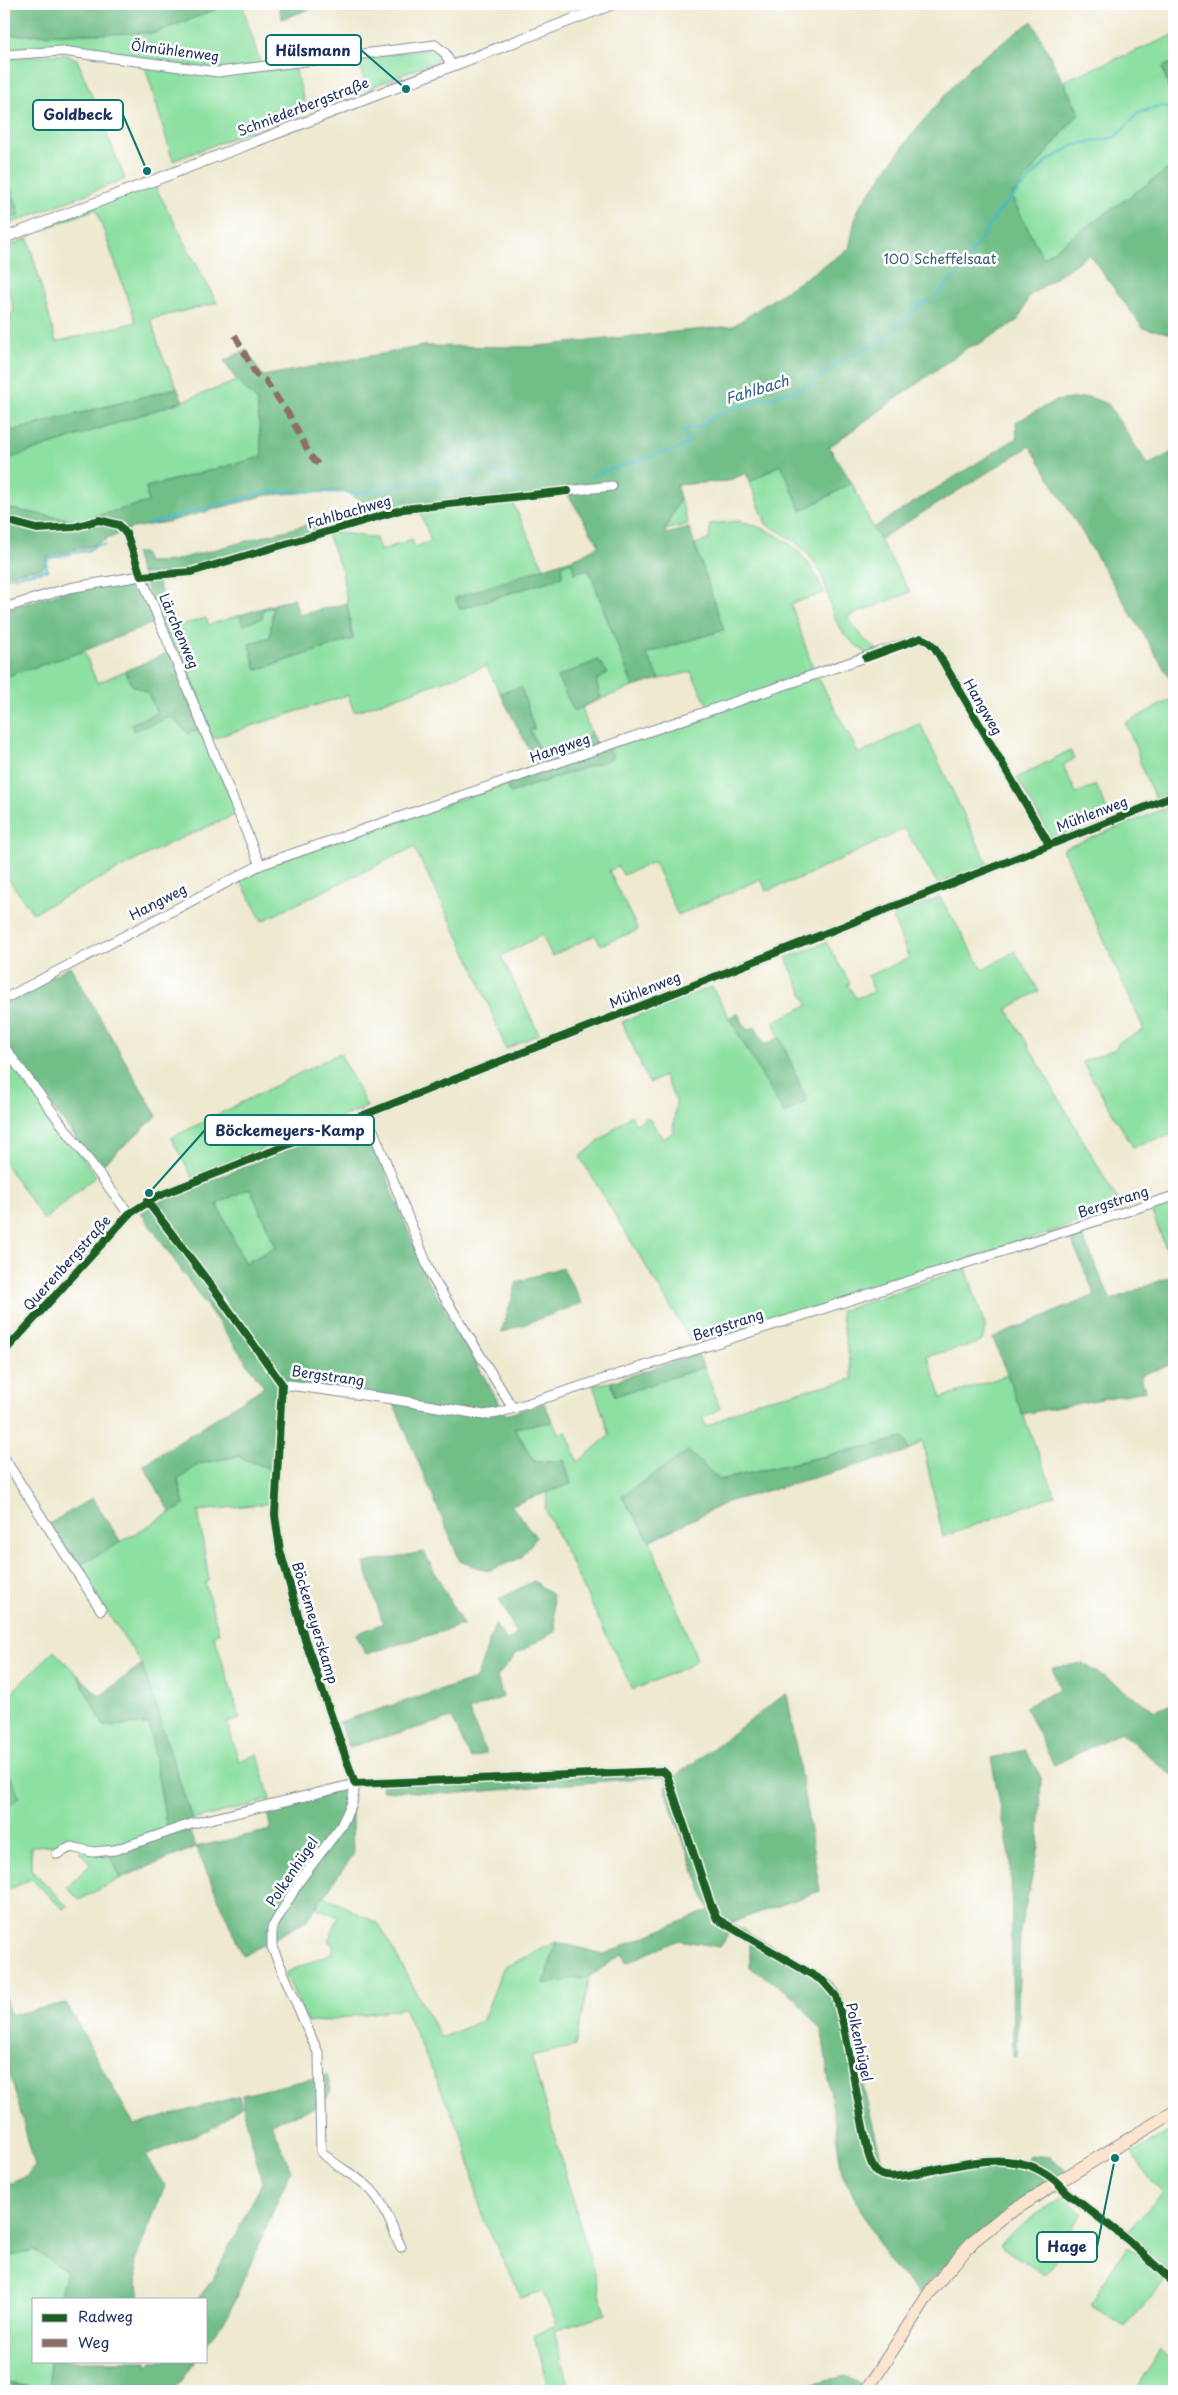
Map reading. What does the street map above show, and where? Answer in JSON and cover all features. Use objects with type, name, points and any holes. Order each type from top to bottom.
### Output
[{"type":"main road","points":[[866,2391],[932,2289],[973,2241],[1003,2217],[1174,2112]]},
{"type":"street","name":"Schniederbergstraße","points":[[4,238],[613,4]]},
{"type":"street","name":"Ölmühlenweg","points":[[4,56],[62,51],[218,72],[435,46],[445,53],[451,66]]},
{"type":"street","name":"Fahlbachweg","points":[[4,608],[68,588],[140,576],[191,572],[404,509],[612,486]]},
{"type":"street","name":"Lärchenweg","points":[[4,520],[37,529],[74,527],[99,520],[119,524],[127,535],[140,576],[190,692],[260,864]]},
{"type":"street","name":"Hangweg","points":[[5,996],[260,864],[922,638],[935,648],[1049,844]]},
{"type":"street","name":"Mühlenweg","points":[[129,1214],[147,1201],[245,1160],[1174,796]]},
{"type":"street","name":"Querenbergstraße","points":[[4,1047],[129,1214],[4,1352]]},
{"type":"street","points":[[366,1113],[432,1277],[512,1408]]},
{"type":"street","name":"Bergstrang","points":[[282,1384],[392,1399],[484,1415],[498,1413],[1174,1196]]},
{"type":"street","points":[[147,1201],[282,1384]]},
{"type":"street","name":"Böckemeyerskamp","points":[[282,1384],[275,1515],[280,1550],[305,1640],[355,1784]]},
{"type":"street","points":[[4,1458],[101,1610]]},
{"type":"street","name":"Polkenhügel","points":[[401,2247],[378,2200],[368,2186],[330,2160],[321,2151],[319,2055],[272,1947],[272,1928],[285,1903],[341,1826],[352,1803],[355,1784],[663,1771],[667,1775],[717,1919],[823,1981],[836,1996],[844,2027],[868,2153],[873,2168],[884,2176],[1004,2159],[1022,2161],[1058,2182],[1066,2192],[1128,2240],[1174,2283]]},
{"type":"street","points":[[58,1854],[71,1847],[93,1852],[115,1850],[194,1822],[355,1784]]},
{"type":"green space","points":[[4,4],[229,4],[155,33],[4,35]]},
{"type":"green space","points":[[229,4],[242,4],[261,65],[218,70],[62,48],[4,53],[4,35],[155,33]]},
{"type":"green space","points":[[278,4],[312,4],[313,8],[282,19]]},
{"type":"green space","name":"100 Scheffelsaat","points":[[1032,21],[1079,113],[1011,196],[1043,258],[1174,165],[1174,334],[1143,328],[1089,254],[1029,296],[1018,320],[979,344],[968,347],[829,447],[852,483],[801,511],[781,464],[750,482],[746,473],[728,481],[676,485],[680,498],[665,530],[666,534],[689,528],[724,630],[646,654],[660,679],[633,687],[589,569],[574,573],[572,562],[562,565],[562,577],[460,609],[455,598],[580,556],[599,545],[567,493],[403,508],[174,573],[141,574],[135,553],[143,553],[147,562],[172,561],[369,508],[344,490],[267,495],[167,522],[132,528],[89,547],[48,556],[43,568],[4,575],[4,508],[78,521],[148,502],[146,487],[262,457],[257,401],[237,381],[224,361],[246,350],[263,376],[424,346],[529,347],[733,326],[849,249],[857,210],[916,129],[971,66]]},
{"type":"green space","points":[[1174,35],[1174,62],[1163,67],[1174,106],[1174,165],[1043,258],[1011,196],[1079,113],[1063,81]]},
{"type":"green space","points":[[427,50],[436,51],[443,58],[365,90],[361,81],[364,80],[358,57]]},
{"type":"green space","points":[[63,54],[77,59],[125,179],[4,226],[4,216],[5,220],[20,215],[4,170],[4,59]]},
{"type":"green space","points":[[1174,62],[1174,106],[1173,106],[1163,67]]},
{"type":"green space","points":[[145,66],[216,75],[295,68],[307,111],[292,114],[173,161]]},
{"type":"green space","points":[[4,170],[20,215],[5,221],[4,216]]},
{"type":"green space","points":[[154,184],[217,303],[151,319],[160,350],[177,388],[4,433],[4,337],[14,309],[4,277],[4,248],[28,238],[56,342],[136,322],[96,209],[4,244],[4,242]]},
{"type":"green space","points":[[237,381],[257,401],[263,457],[146,487],[149,502],[78,521],[4,508],[4,460],[183,401]]},
{"type":"green space","points":[[177,388],[183,401],[4,460],[4,433]]},
{"type":"green space","points":[[1089,397],[1108,404],[1148,465],[1174,451],[1174,685],[1030,446],[880,539],[873,528],[1017,438],[1016,422],[1055,401]]},
{"type":"green space","points":[[781,464],[802,511],[852,483],[873,528],[910,592],[847,617],[864,639],[877,650],[867,654],[845,635],[835,620],[822,575],[818,568],[808,554],[795,542],[766,524],[750,482]]},
{"type":"green space","points":[[680,498],[688,524],[665,530]]},
{"type":"green space","points":[[511,499],[544,568],[456,599],[460,609],[561,577],[562,564],[572,562],[588,568],[633,687],[601,699],[596,681],[598,660],[573,711],[582,707],[591,736],[542,755],[530,730],[534,729],[521,687],[500,693],[486,666],[354,712],[348,695],[211,739],[207,727],[209,725],[174,627],[206,618],[209,625],[240,615],[243,625],[264,609],[273,607],[270,637],[257,670],[353,639],[342,571],[327,534],[333,532],[376,538],[380,551],[412,539],[415,547],[431,541],[419,509]]},
{"type":"green space","points":[[740,521],[769,531],[792,546],[810,566],[818,579],[824,593],[791,604],[815,674],[709,708],[691,672],[660,679],[646,654],[723,630],[695,544],[709,540],[710,524]]},
{"type":"green space","points":[[143,577],[156,577],[209,726],[188,733],[171,717],[133,731],[131,724],[157,713],[148,693],[132,685],[125,671],[170,652]]},
{"type":"green space","points":[[139,578],[158,621],[84,651],[4,677],[4,610],[69,590]]},
{"type":"green space","points":[[294,598],[299,615],[347,603],[353,639],[256,670],[249,644],[270,637],[273,607],[264,609],[262,618],[243,625],[240,615]]},
{"type":"green space","points":[[84,651],[97,683],[125,671],[132,685],[148,693],[157,713],[131,724],[171,717],[188,733],[203,729],[237,814],[170,843],[33,913],[4,873],[4,677]]},
{"type":"green space","points":[[598,660],[608,673],[596,681],[601,699],[574,711],[557,677]]},
{"type":"green space","points":[[818,677],[859,754],[920,723],[988,865],[938,884],[905,829],[803,877],[766,891],[761,879],[678,915],[654,862],[623,875],[618,866],[609,871],[638,930],[601,945],[595,935],[552,956],[542,935],[501,956],[539,1034],[506,1049],[473,966],[414,847],[262,921],[239,878],[261,867],[507,783],[510,793],[613,758],[609,748]]},
{"type":"green space","points":[[521,687],[534,728],[530,731],[542,755],[590,736],[589,732],[591,731],[597,747],[609,748],[613,758],[510,793],[507,783],[538,767],[500,693]]},
{"type":"green space","points":[[1174,698],[1174,791],[1156,799],[1143,772],[1135,744],[1125,723]]},
{"type":"green space","points":[[1070,750],[1074,759],[1063,765],[1076,793],[1096,785],[1110,817],[1051,838],[1017,778]]},
{"type":"green space","points":[[1174,805],[1174,1134],[1133,1147],[1082,1062],[1115,1049],[1119,1042],[1144,1030],[1063,849]]},
{"type":"green space","points":[[940,897],[983,970],[1015,951],[1039,991],[1007,1009],[1123,1209],[835,1303],[693,1344],[580,1157],[631,1115],[636,1124],[648,1117],[663,1139],[673,1133],[676,1101],[664,1076],[649,1083],[622,1022],[712,987],[784,1114],[806,1101],[773,1022],[808,1005],[786,958],[826,942],[850,983],[847,984],[856,998],[874,992],[868,976],[909,958],[892,916]]},
{"type":"green space","points":[[70,966],[157,1116],[99,1168],[4,1045],[4,1003]]},
{"type":"green space","points":[[737,1012],[747,1030],[755,1027],[765,1045],[780,1037],[807,1101],[784,1114],[729,1018]]},
{"type":"green space","points":[[340,1053],[367,1107],[192,1177],[171,1138]]},
{"type":"green space","points":[[10,1059],[96,1176],[44,1220],[4,1162],[4,1063]]},
{"type":"green space","points":[[364,1117],[425,1275],[506,1415],[544,1403],[553,1422],[514,1428],[535,1462],[564,1460],[571,1484],[511,1505],[536,1537],[521,1558],[487,1571],[460,1561],[392,1399],[282,1387],[273,1470],[237,1456],[199,1464],[178,1480],[184,1505],[171,1513],[143,1465],[264,1387],[141,1213],[159,1202]],"holes":[[[250,1188],[276,1247],[245,1264],[217,1204]]]},
{"type":"green space","points":[[250,1188],[276,1247],[244,1264],[217,1203]]},
{"type":"green space","points":[[1174,1203],[1174,1249],[1167,1251],[1151,1210]]},
{"type":"green space","points":[[1081,1233],[1111,1300],[1174,1275],[1174,1363],[1141,1375],[1145,1391],[1022,1414],[993,1338],[1095,1295],[1070,1237]]},
{"type":"green space","points":[[562,1267],[582,1303],[501,1333],[517,1282]]},
{"type":"green space","points":[[966,1268],[985,1326],[983,1340],[976,1344],[927,1356],[942,1398],[1007,1375],[1055,1495],[943,1537],[922,1440],[909,1451],[904,1438],[719,1480],[622,1497],[650,1541],[697,1659],[688,1666],[633,1690],[545,1509],[548,1492],[571,1484],[564,1460],[535,1462],[514,1427],[553,1422],[558,1434],[566,1431],[578,1462],[610,1435],[593,1385],[611,1382],[615,1396],[704,1367],[720,1409],[703,1418],[706,1427],[754,1402],[853,1379],[840,1311]]},
{"type":"green space","points":[[698,1354],[704,1367],[615,1396],[611,1382]]},
{"type":"green space","points":[[905,1438],[909,1451],[727,1502],[650,1541],[622,1496],[688,1451],[720,1480]]},
{"type":"green space","points":[[237,1456],[273,1470],[271,1503],[198,1511],[209,1581],[205,1583],[219,1633],[214,1635],[240,1719],[227,1723],[239,1761],[258,1754],[270,1800],[192,1820],[142,1664],[77,1567],[184,1505],[178,1480],[199,1464]]},
{"type":"green space","points":[[92,1498],[121,1542],[77,1567],[49,1524]]},
{"type":"green space","points":[[424,1552],[463,1625],[366,1654],[356,1634],[383,1623],[364,1563]]},
{"type":"green space","points":[[534,1581],[552,1595],[556,1631],[516,1654],[497,1677],[503,1697],[469,1711],[486,1753],[471,1759],[452,1718],[349,1747],[339,1722],[476,1679],[495,1625],[507,1640],[517,1634],[499,1599]]},
{"type":"green space","points":[[54,1651],[78,1675],[104,1726],[149,1724],[167,1829],[115,1848],[94,1848],[72,1844],[31,1846],[31,1869],[67,1906],[63,1909],[31,1879],[4,1892],[4,1811],[19,1797],[4,1767],[4,1700]]},
{"type":"green space","points":[[1083,1663],[1155,1711],[1174,1703],[1174,1774],[1170,1774],[1121,1732],[1054,1765],[1025,1707],[1060,1689],[1052,1668]]},
{"type":"green space","points":[[142,1664],[192,1820],[186,1823],[196,1847],[121,1878],[110,1855],[168,1833],[149,1724],[104,1726],[78,1675],[100,1696]]},
{"type":"green space","points":[[787,1693],[820,1891],[730,1923],[817,1971],[830,1981],[840,1995],[884,2169],[943,2166],[949,2171],[1026,2161],[1029,2155],[1051,2157],[1066,2171],[1007,2212],[969,2242],[935,2275],[920,2294],[888,2261],[842,2174],[822,2032],[795,1997],[750,1967],[750,1942],[731,1931],[720,1947],[679,1940],[626,1963],[623,1954],[590,1976],[544,1984],[556,1942],[604,1954],[709,1910],[665,1791],[668,1784],[665,1776],[450,1794],[382,1790],[381,1785],[661,1773],[674,1777]]},
{"type":"green space","points":[[1025,1750],[1041,1777],[1039,1846],[1020,1930],[1017,2056],[1013,2057],[1011,1861],[991,1758]]},
{"type":"green space","points":[[10,1775],[19,1797],[4,1811],[4,1780]]},
{"type":"green space","points":[[351,1787],[353,1855],[306,1921],[243,1956],[196,1847],[271,1830],[266,1807]]},
{"type":"green space","points":[[79,1852],[110,1855],[121,1878],[79,1900],[67,1887],[91,1864]]},
{"type":"green space","points":[[324,1896],[379,1924],[441,2038],[483,2020],[503,1968],[556,1942],[544,1983],[590,1976],[575,2046],[531,2056],[606,2314],[554,2330],[569,2391],[549,2391],[534,2336],[557,2324],[542,2291],[521,2298],[482,2216],[465,2143],[404,2008],[308,2023],[285,1973],[332,1953],[334,1944],[328,1941],[338,1917],[316,1907]]},
{"type":"green space","points":[[4,1993],[10,2015],[66,2003],[134,2125],[240,2096],[241,2107],[216,2126],[145,2156],[165,2186],[135,2261],[140,2298],[59,2298],[66,2271],[34,2250],[4,2258],[4,2178],[10,2183],[26,2177],[35,2166],[4,2052]]},
{"type":"green space","points":[[327,2075],[331,2091],[322,2105],[271,2123],[291,2170],[229,2313],[208,2342],[208,2298],[199,2298],[213,2279],[262,2182],[243,2107],[243,2095]]},
{"type":"green space","points":[[1174,2129],[1174,2277],[1127,2233],[1163,2192],[1153,2183],[1132,2154]]},
{"type":"green space","points":[[1063,2197],[1083,2213],[1060,2242],[1066,2248],[1045,2275],[999,2245],[1024,2223]]},
{"type":"green space","points":[[1127,2246],[1168,2279],[1124,2326],[1090,2304]]},
{"type":"green space","points":[[34,2250],[66,2271],[59,2298],[32,2298],[32,2362],[49,2362],[51,2391],[4,2382],[4,2258]]},
{"type":"green space","points":[[1161,2350],[1174,2362],[1174,2391],[1135,2391]]},
{"type":"green space","points":[[49,2362],[147,2362],[148,2366],[151,2362],[194,2362],[173,2391],[51,2391]]},
{"type":"green space","points":[[846,2376],[863,2385],[858,2391],[787,2391]]},
{"type":"green space","points":[[4,2382],[51,2391],[4,2391]]},
{"type":"waterway","name":"Fahlbach","points":[[936,296],[961,270],[999,211],[1047,161],[1075,145],[1116,137],[1138,113],[1162,106],[1174,111]]},
{"type":"waterway","name":"Fahlbach","points":[[591,476],[666,451],[671,452],[688,444],[684,430],[697,426],[700,427],[719,413],[808,386],[841,361],[887,338],[921,304],[928,301]]},
{"type":"waterway","name":"Fahlbach","points":[[490,472],[521,482]]},
{"type":"waterway","points":[[147,524],[270,491],[362,493],[477,473]]},
{"type":"waterway","name":"Fahlbach","points":[[4,578],[47,570],[46,563],[49,558],[89,550],[96,545],[105,545]]},
{"type":"marked path","points":[[235,335],[256,375],[265,380],[290,416],[310,455],[318,464]]},
{"type":"cycle path","points":[[4,520],[37,529],[74,527],[99,520],[119,525],[127,535],[141,576],[191,572],[404,509],[568,491]]},
{"type":"cycle path","points":[[866,658],[921,638],[935,648],[1049,844]]},
{"type":"cycle path","points":[[4,1352],[129,1214],[158,1196],[1174,796]]},
{"type":"cycle path","points":[[147,1201],[216,1292],[282,1384],[275,1515],[280,1550],[305,1640],[355,1784],[663,1771],[667,1775],[717,1919],[823,1981],[836,1996],[844,2027],[868,2153],[878,2173],[885,2176],[899,2176],[962,2164],[999,2161],[1018,2162],[1035,2168],[1051,2177],[1066,2192],[1128,2240],[1174,2283]]},
{"type":"place","name":"Hülsmann","points":[[406,89]]},
{"type":"place","name":"Goldbeck","points":[[147,171]]},
{"type":"place","name":"Böckemeyers-Kamp","points":[[149,1193]]},
{"type":"place","name":"Hage","points":[[1115,2158]]}]
